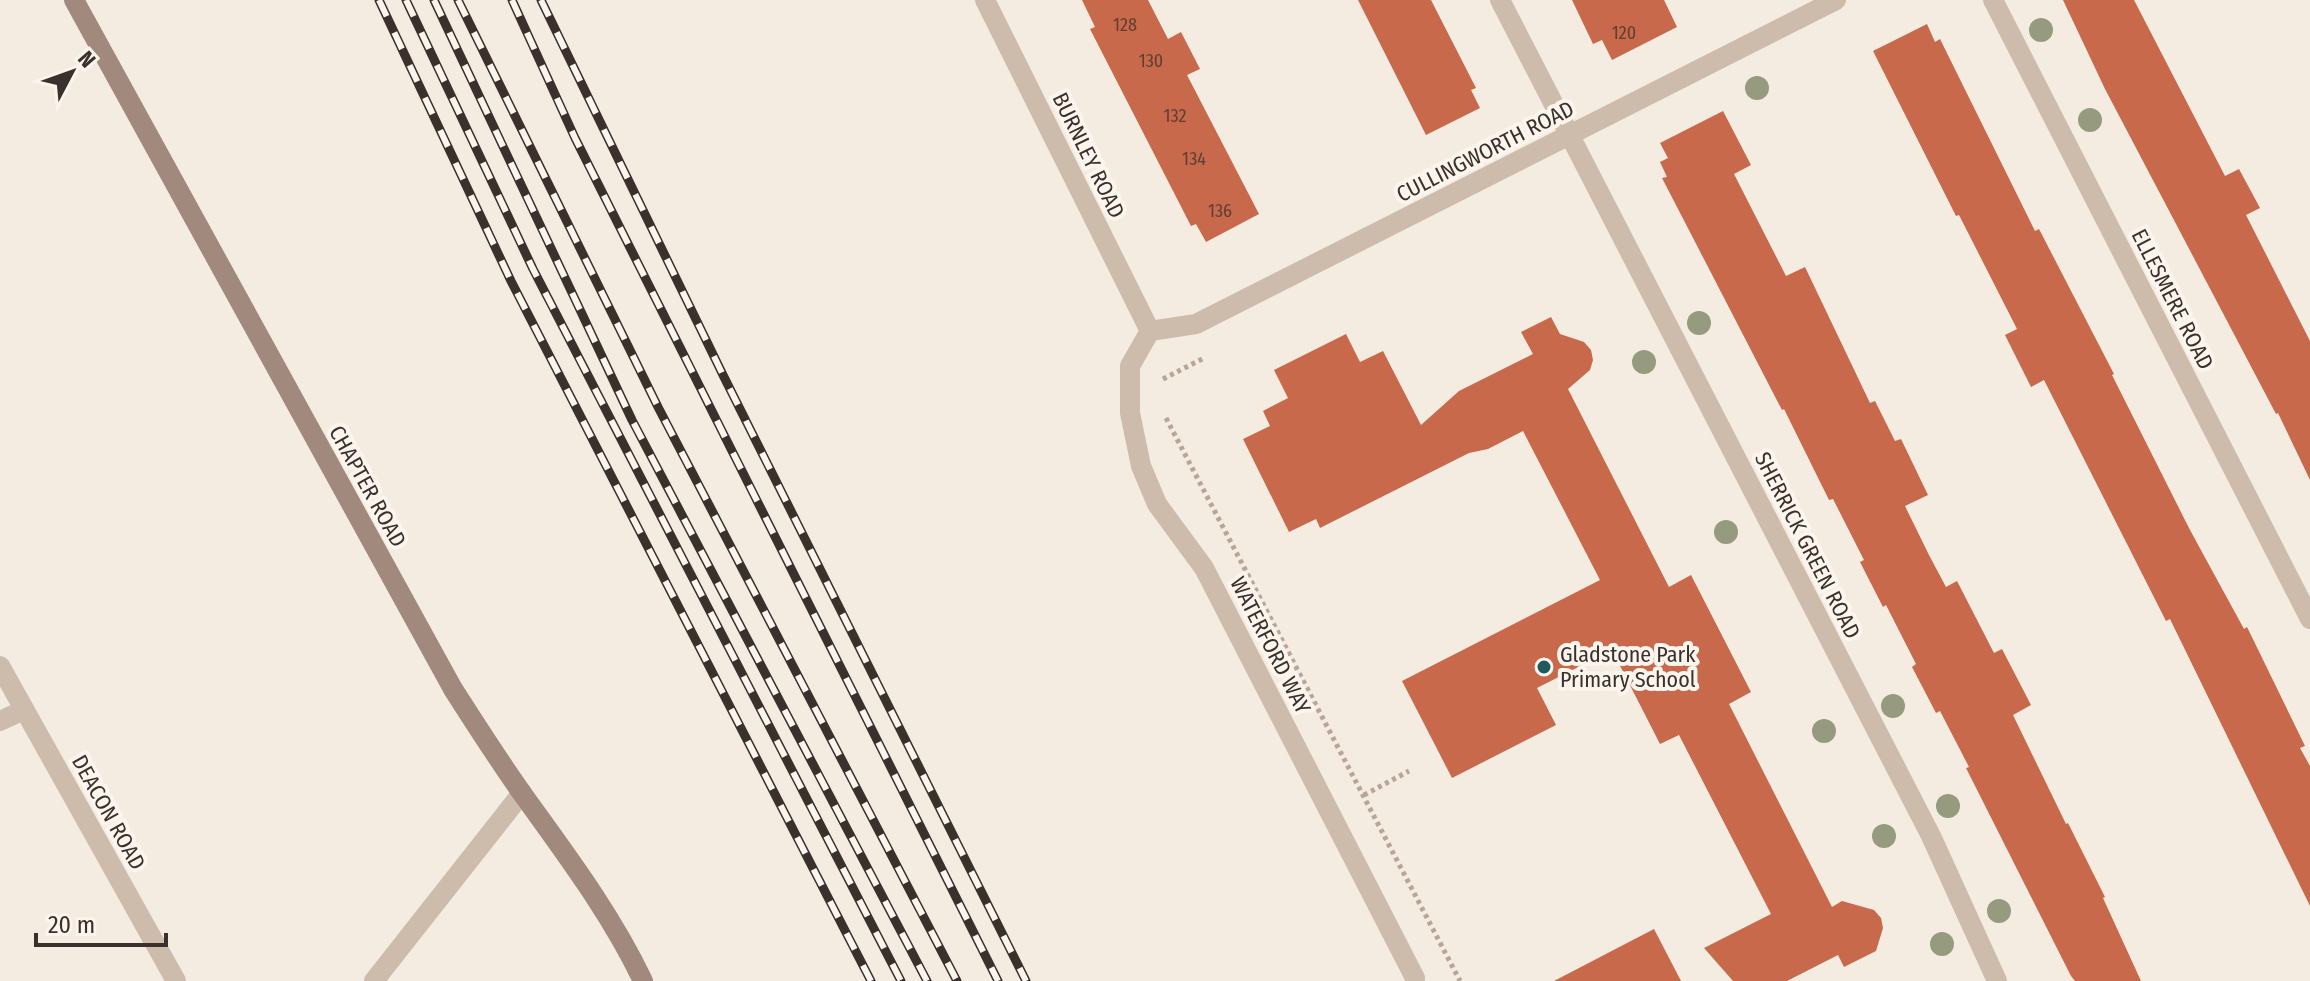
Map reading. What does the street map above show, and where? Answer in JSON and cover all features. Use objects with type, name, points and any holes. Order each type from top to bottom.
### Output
[{"type":"street","name":"CHAPTER ROAD","points":[[74,0],[453,689],[522,793],[588,884],[624,942],[643,981]]},
{"type":"street","name":"BURNLEY ROAD","points":[[985,0],[1150,331]]},
{"type":"street","name":"SHERRICK GREEN ROAD","points":[[1500,0],[1931,836],[1997,981]]},
{"type":"street","name":"CULLINGWORTH ROAD","points":[[1150,331],[1196,324],[1836,0]]},
{"type":"street","name":"ELLESMERE ROAD","points":[[1993,0],[2310,619]]},
{"type":"street","name":"WATERFORD WAY","points":[[1150,331],[1130,366],[1128,393],[1146,479],[1157,504],[1204,568],[1415,978]]},
{"type":"street","name":"DEACON ROAD","points":[[0,666],[176,981]]},
{"type":"street","points":[[0,721],[24,710]]},
{"type":"street","points":[[374,981],[522,793]]},
{"type":"path","points":[[1158,381],[1213,354]]},
{"type":"path","points":[[1161,408],[1460,981]]},
{"type":"path","points":[[1364,795],[1409,771]]},
{"type":"building","points":[[1082,0],[1148,0],[1168,39],[1181,32],[1200,69],[1187,75],[1259,214],[1206,242],[1196,224],[1191,226],[1090,29],[1095,27]]},
{"type":"building","points":[[1358,0],[1431,0],[1476,88],[1471,90],[1480,108],[1426,135]]},
{"type":"building","points":[[1572,0],[1664,0],[1677,27],[1612,60],[1602,40],[1593,44]]},
{"type":"building","points":[[2063,0],[2134,0],[2225,176],[2239,169],[2260,208],[2246,215],[2310,341],[2310,480],[2278,413],[2105,89]]},
{"type":"building","points":[[1927,24],[1935,42],[1940,39],[2035,231],[2039,229],[2190,530],[2244,629],[2247,627],[2305,746],[2300,748],[2310,766],[2310,906],[2170,619],[2166,621],[2044,380],[2031,387],[2005,335],[2017,329],[1873,51]]},
{"type":"building","points":[[1723,111],[1751,165],[1734,174],[1786,276],[1805,267],[1870,403],[1875,401],[1895,441],[1901,439],[1928,495],[1905,506],[1929,555],[1946,587],[1957,581],[1994,653],[2002,649],[2031,705],[2013,715],[2105,897],[2141,981],[2075,981],[2071,976],[1966,768],[1969,767],[1940,711],[1936,713],[1912,667],[1916,664],[1860,562],[1864,560],[1833,499],[1829,500],[1662,178],[1667,177],[1660,162],[1668,158],[1660,143]]},
{"type":"building","points":[[1551,317],[1560,334],[1584,342],[1591,350],[1593,360],[1590,370],[1568,389],[1669,587],[1691,575],[1751,692],[1729,704],[1832,907],[1842,901],[1874,910],[1881,918],[1883,928],[1876,951],[1844,967],[1838,955],[1787,981],[1733,981],[1704,948],[1771,914],[1679,735],[1660,744],[1612,650],[1537,688],[1556,725],[1452,778],[1402,681],[1600,580],[1523,431],[1488,449],[1469,453],[1320,528],[1316,519],[1289,532],[1243,439],[1270,426],[1263,411],[1288,398],[1274,370],[1346,334],[1360,362],[1383,351],[1421,425],[1459,391],[1533,354],[1521,332]]},
{"type":"building","points":[[1654,929],[1681,981],[1554,981]]},
{"type":"railway","points":[[379,0],[511,281],[871,981]]},
{"type":"railway","points":[[406,0],[533,269],[901,981]]},
{"type":"railway","points":[[434,0],[632,420],[927,981]]},
{"type":"railway","points":[[458,0],[658,407],[957,981]]},
{"type":"railway","points":[[512,0],[575,138],[998,981]]},
{"type":"railway","points":[[541,0],[723,375],[1026,981]]},
{"type":"place","name":"Gladstone Park Primary School","points":[[1544,667]]}]
